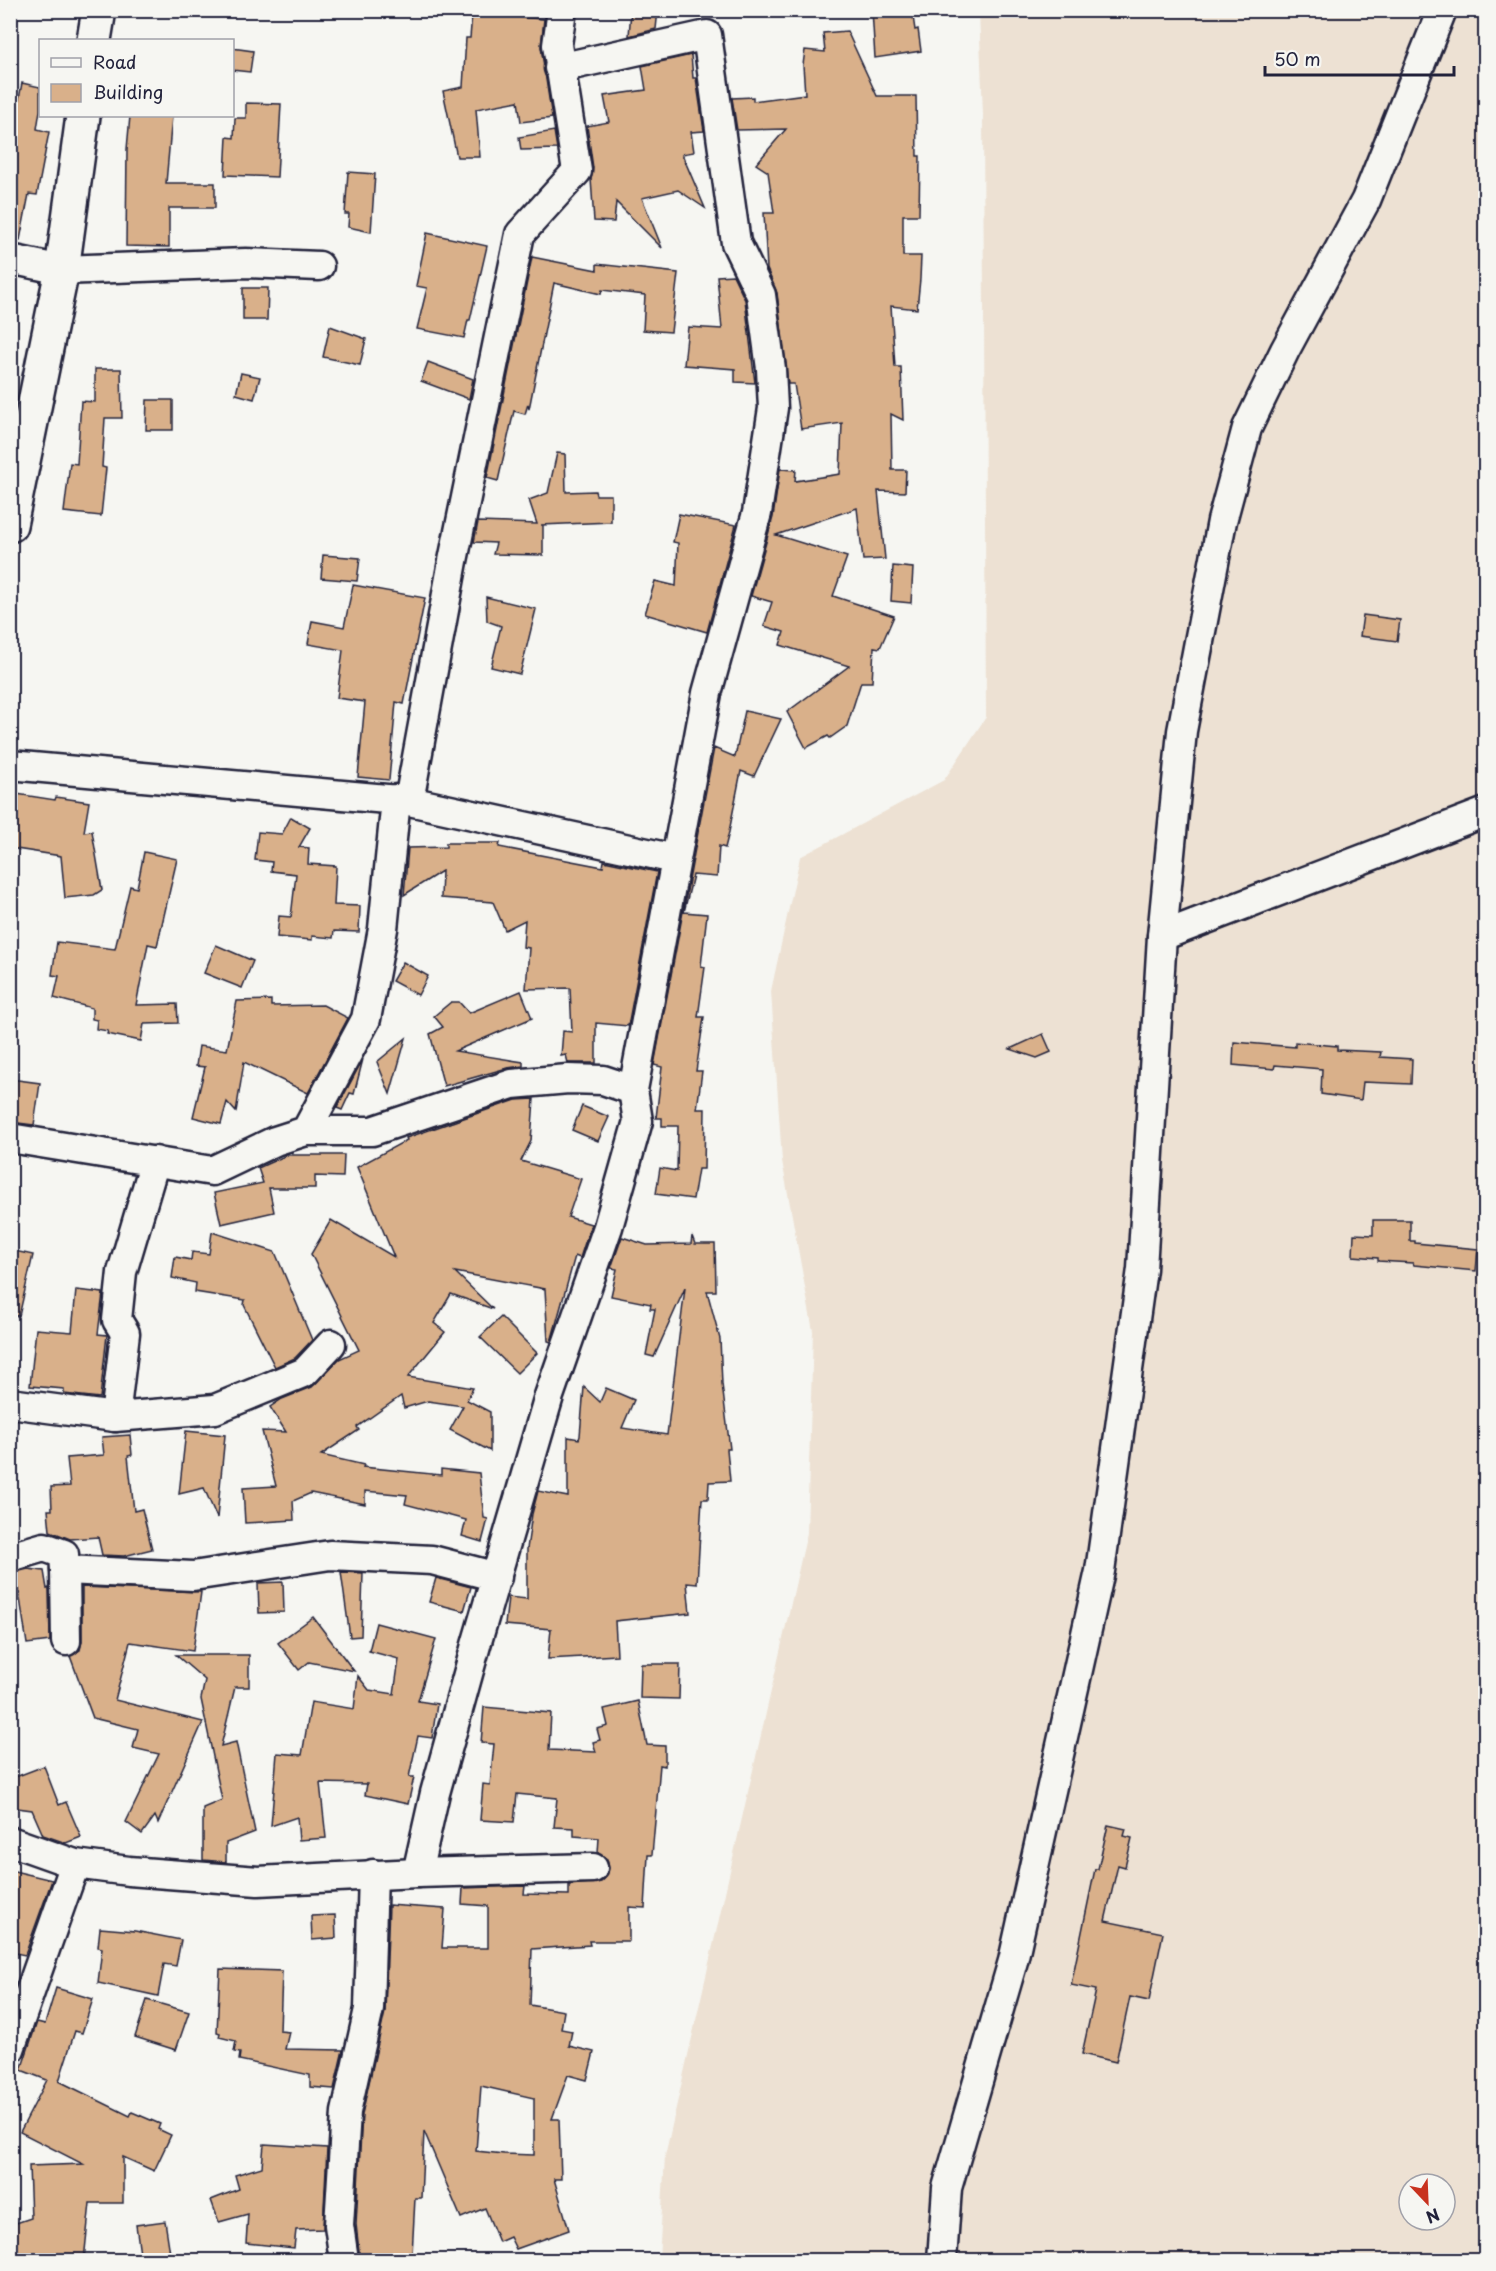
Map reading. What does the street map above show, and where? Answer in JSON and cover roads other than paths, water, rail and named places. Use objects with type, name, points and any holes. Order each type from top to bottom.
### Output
[{"type":"main road","points":[[94,39],[99,10]]},
{"type":"main road","points":[[10,525],[62,270],[83,117]]},
{"type":"street","points":[[306,1131],[366,1019],[403,800],[520,234],[577,171],[559,68],[557,45],[562,10]]},
{"type":"street","points":[[942,2260],[947,2188],[1013,1961],[1100,1571],[1142,1269],[1162,936],[1182,731],[1222,521],[1247,428],[1285,350],[1366,200],[1442,10]]},
{"type":"street","points":[[417,1873],[435,1793],[549,1396],[608,1227],[638,1120],[633,1090],[675,859],[707,693],[757,513],[773,408],[771,369],[761,295],[736,243],[707,35],[559,68]]},
{"type":"street","points":[[10,259],[62,270],[246,263],[319,266]]},
{"type":"street","points":[[10,765],[403,800],[675,859]]},
{"type":"street","points":[[1162,936],[1485,812]]},
{"type":"street","points":[[10,1138],[212,1171],[275,1141],[306,1131],[372,1131],[512,1084],[568,1079],[603,1080],[633,1090]]},
{"type":"street","points":[[115,1418],[125,1333],[117,1320],[122,1272],[155,1161]]},
{"type":"street","points":[[10,1403],[115,1418],[215,1409],[305,1372],[331,1344]]},
{"type":"street","points":[[10,1557],[44,1547],[64,1554],[66,1641]]},
{"type":"street","points":[[65,1570],[193,1576],[330,1555],[432,1560],[497,1577]]},
{"type":"street","points":[[10,1841],[75,1864],[129,1871],[258,1881],[373,1874],[593,1868]]},
{"type":"street","points":[[10,2049],[75,1864]]},
{"type":"street","points":[[344,2260],[339,2225],[346,2112],[369,2009],[373,1874]]}]
